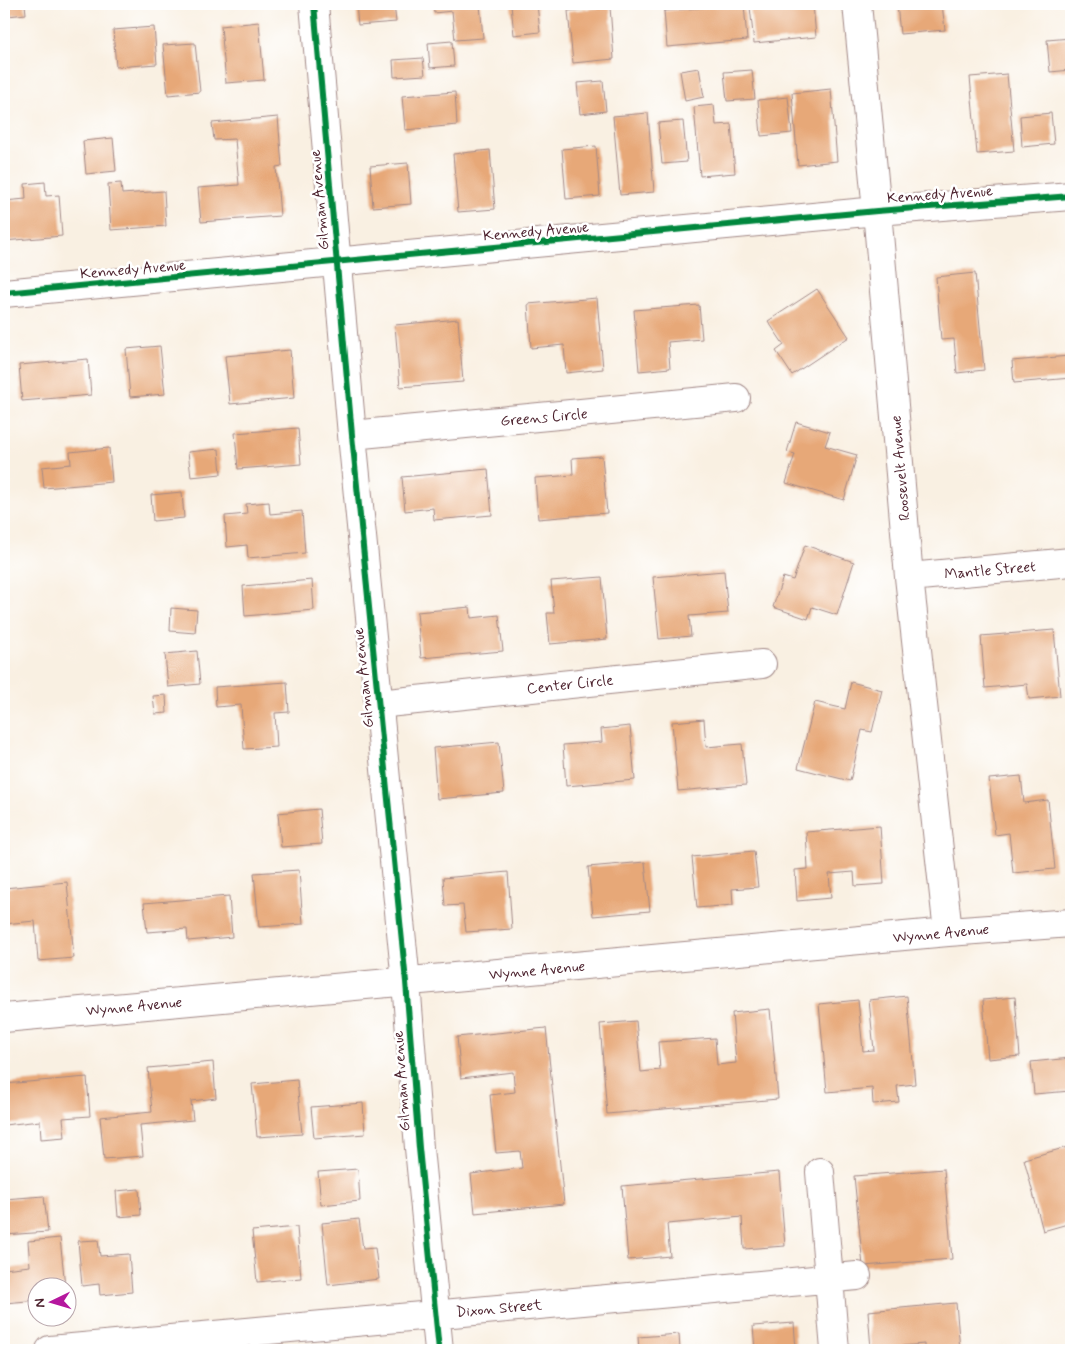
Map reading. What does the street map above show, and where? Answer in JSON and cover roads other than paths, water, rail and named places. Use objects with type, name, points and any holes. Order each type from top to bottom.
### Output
[{"type":"street","name":"Gilman Avenue","points":[[314,4],[352,435],[406,982],[419,1148],[439,1350]]},
{"type":"street","name":"Roosevelt Avenue","points":[[857,4],[909,577],[948,932]]},
{"type":"street","name":"Kennedy Avenue","points":[[4,293],[877,211],[1071,196]]},
{"type":"street","name":"Greens Circle","points":[[352,435],[736,398]]},
{"type":"street","name":"Mantle Street","points":[[909,577],[1071,562]]},
{"type":"street","name":"Center Circle","points":[[378,704],[762,664]]},
{"type":"street","name":"Wynne Avenue","points":[[4,1018],[948,932],[1071,923]]},
{"type":"street","points":[[820,1172],[835,1350]]},
{"type":"street","name":"Dixon Street","points":[[50,1350],[857,1276]]}]
